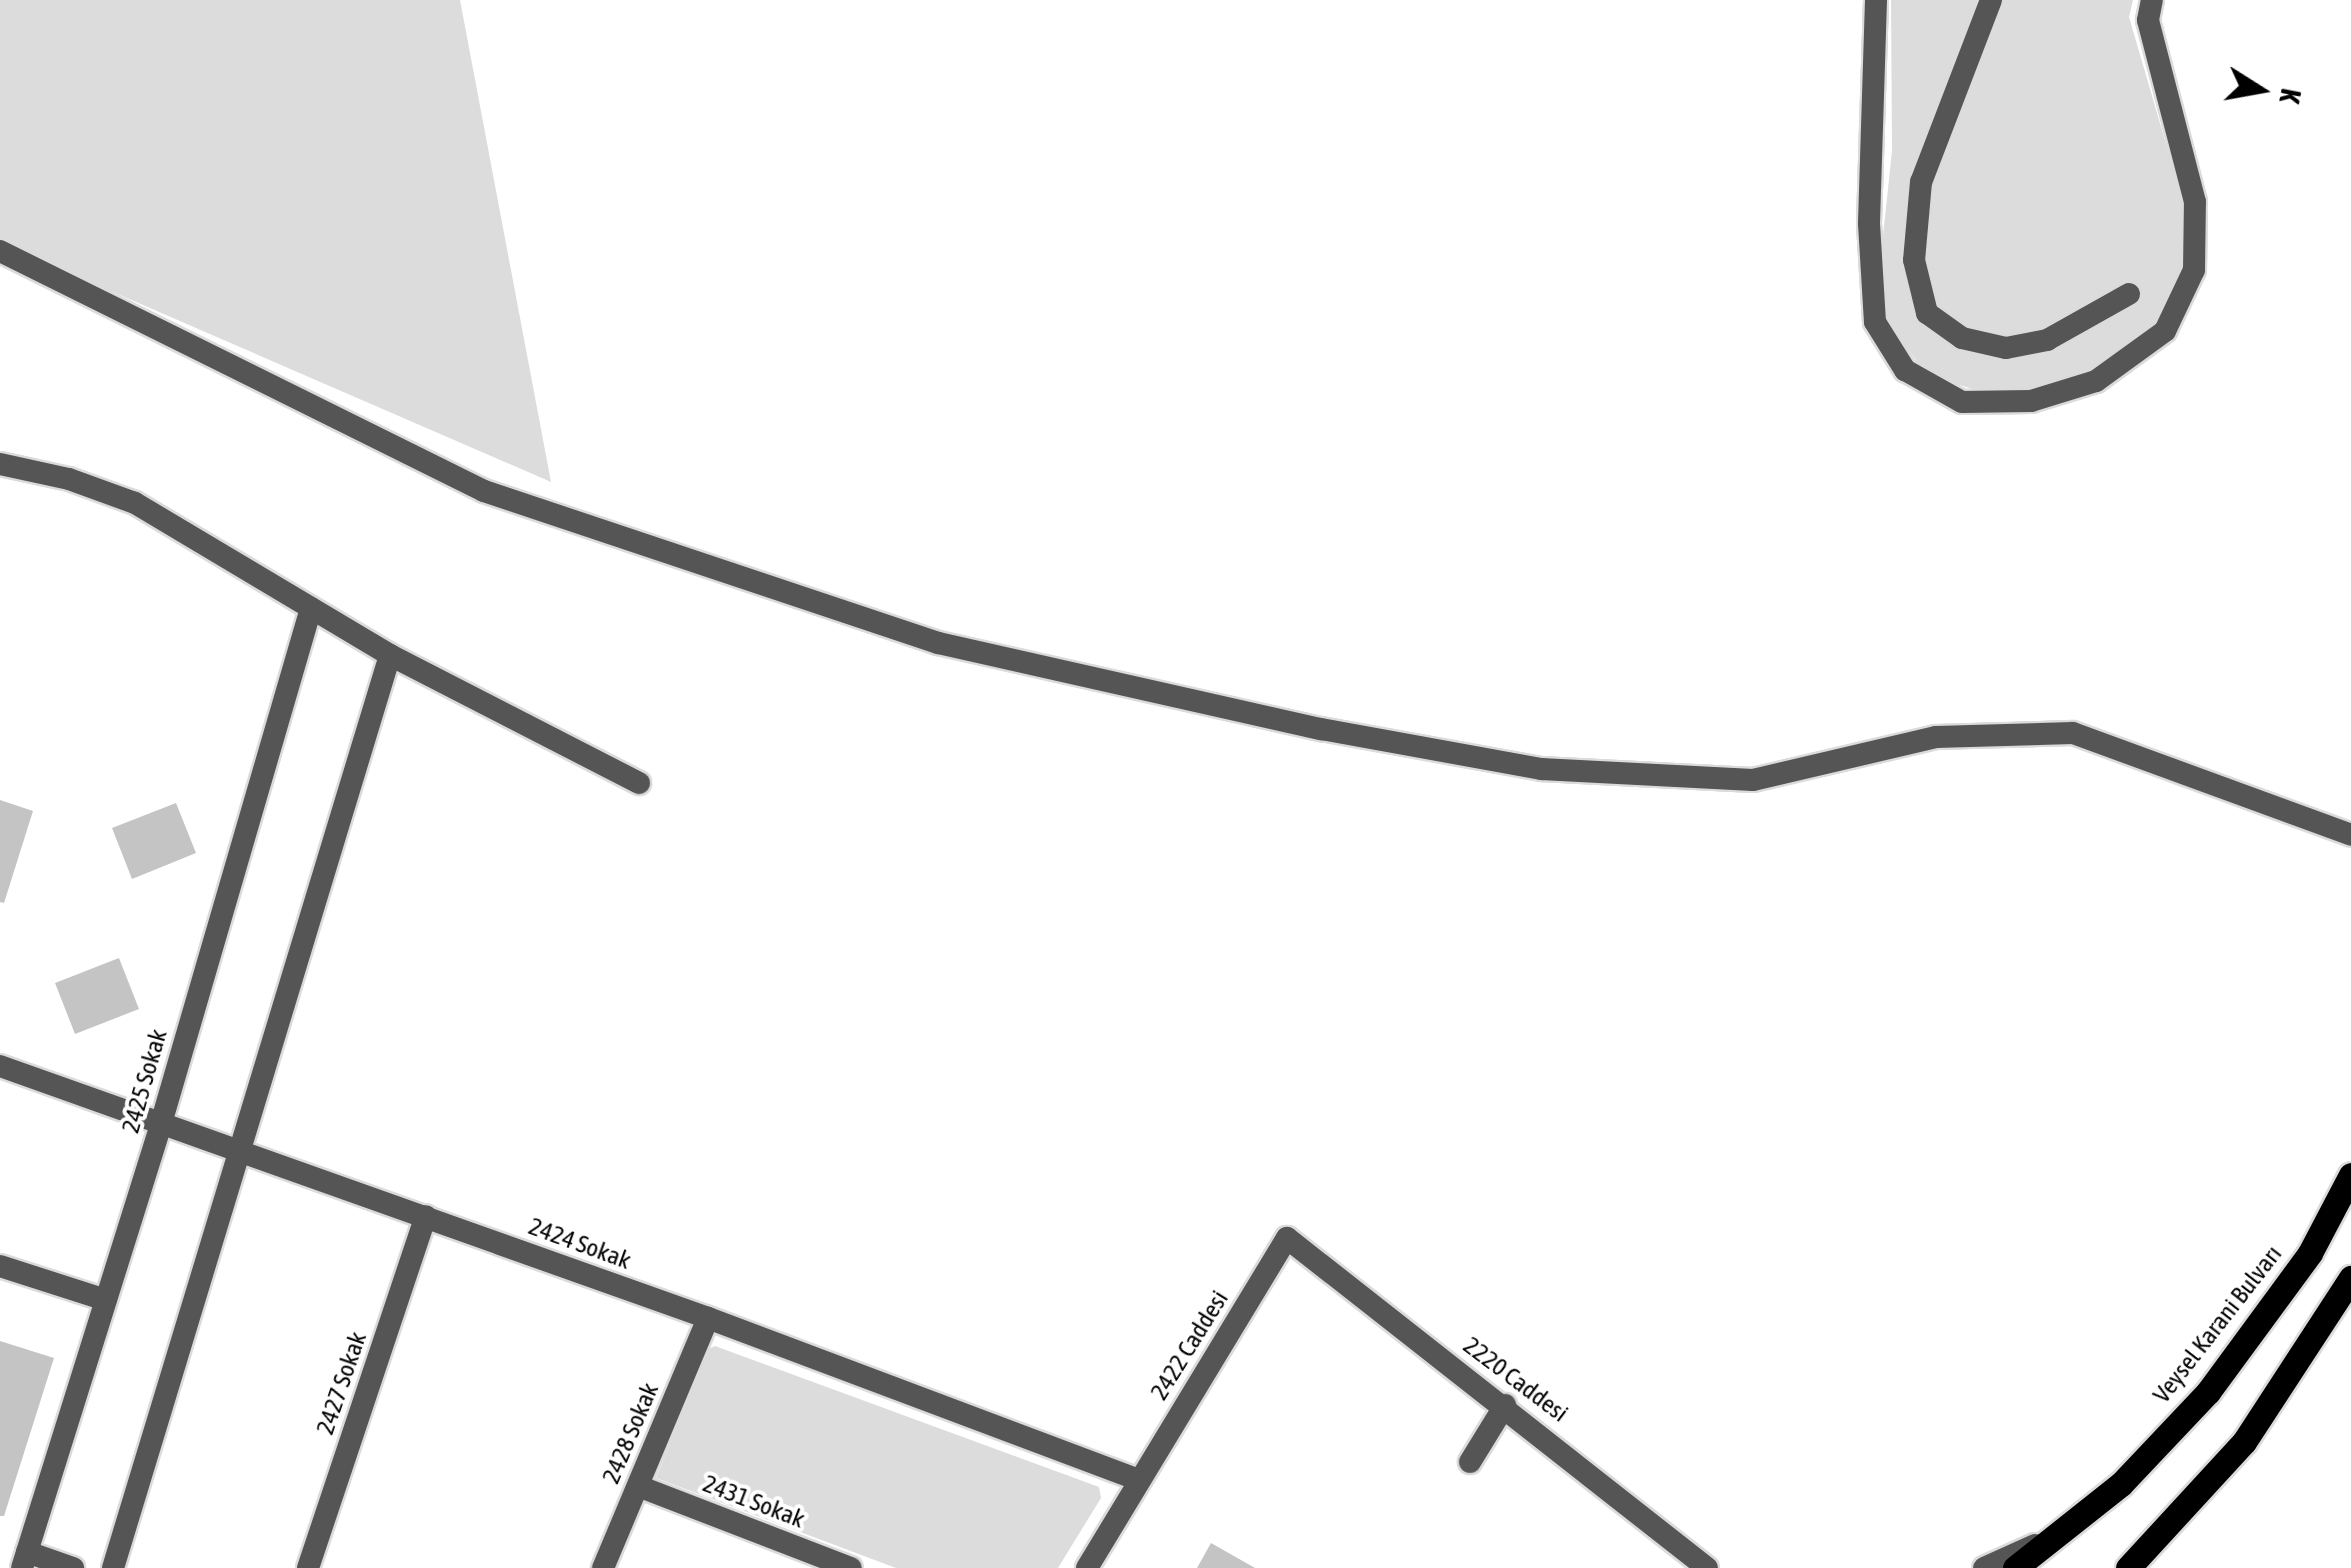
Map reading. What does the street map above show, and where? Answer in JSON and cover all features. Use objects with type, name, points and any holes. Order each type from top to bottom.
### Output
[{"type":"main road","name":"Veysel Karani Bulvarı","points":[[2015,1568],[2121,1484],[2208,1392],[2310,1253],[2351,1175]]},
{"type":"main road","points":[[2128,1568],[2244,1442],[2351,1278]]},
{"type":"street","points":[[1876,0],[1869,224],[1875,322],[1905,370],[1962,402],[2031,401],[2096,381],[2165,331],[2194,270],[2194,202],[2148,20],[2152,0]]},
{"type":"street","points":[[1991,0],[1921,182],[1914,260],[1927,313],[1962,338],[2006,348],[2048,340],[2129,294]]},
{"type":"street","points":[[4,248],[484,491],[938,644],[1321,729],[1541,769],[1753,780],[1936,738],[2073,733],[2351,835]]},
{"type":"street","points":[[0,464],[69,478],[135,503],[390,655],[639,783]]},
{"type":"street","name":"2425 Sokak","points":[[24,1560],[162,1120],[311,608]]},
{"type":"street","points":[[114,1568],[390,655]]},
{"type":"street","name":"2424 Sokak","points":[[0,1066],[162,1120],[708,1318],[1138,1480]]},
{"type":"street","name":"2427 Sokak","points":[[308,1568],[426,1216]]},
{"type":"street","name":"2220 Caddesi","points":[[1287,1238],[1505,1406],[1704,1567]]},
{"type":"street","name":"2422 Caddesi","points":[[1087,1568],[1287,1238]]},
{"type":"street","points":[[0,1266],[106,1300]]},
{"type":"street","name":"2428 Sokak","points":[[603,1568],[708,1318]]},
{"type":"street","points":[[1470,1462],[1505,1406]]},
{"type":"street","name":"2431 Sokak","points":[[638,1486],[851,1568]]},
{"type":"street","points":[[1984,1568],[2052,1537]]},
{"type":"street","points":[[24,1560],[73,1568]]},
{"type":"shaded area","points":[[0,0],[460,0],[551,482],[0,243]]},
{"type":"shaded area","points":[[1891,0],[2133,0],[2129,17],[2183,202],[2181,273],[2155,327],[2093,373],[2024,392],[1978,391],[1927,374],[1888,325],[1880,264],[1892,151]]},
{"type":"shaded area","points":[[715,1346],[1099,1487],[1101,1498],[1058,1568],[896,1568],[656,1478],[708,1349]]},
{"type":"building","points":[[0,800],[33,811],[4,903],[0,902]]},
{"type":"building","points":[[176,803],[196,853],[132,879],[112,828]]},
{"type":"building","points":[[119,958],[139,1009],[75,1034],[55,983]]},
{"type":"building","points":[[0,1341],[54,1358],[4,1516],[0,1516]]},
{"type":"building","points":[[1211,1543],[1255,1568],[1197,1568]]}]
